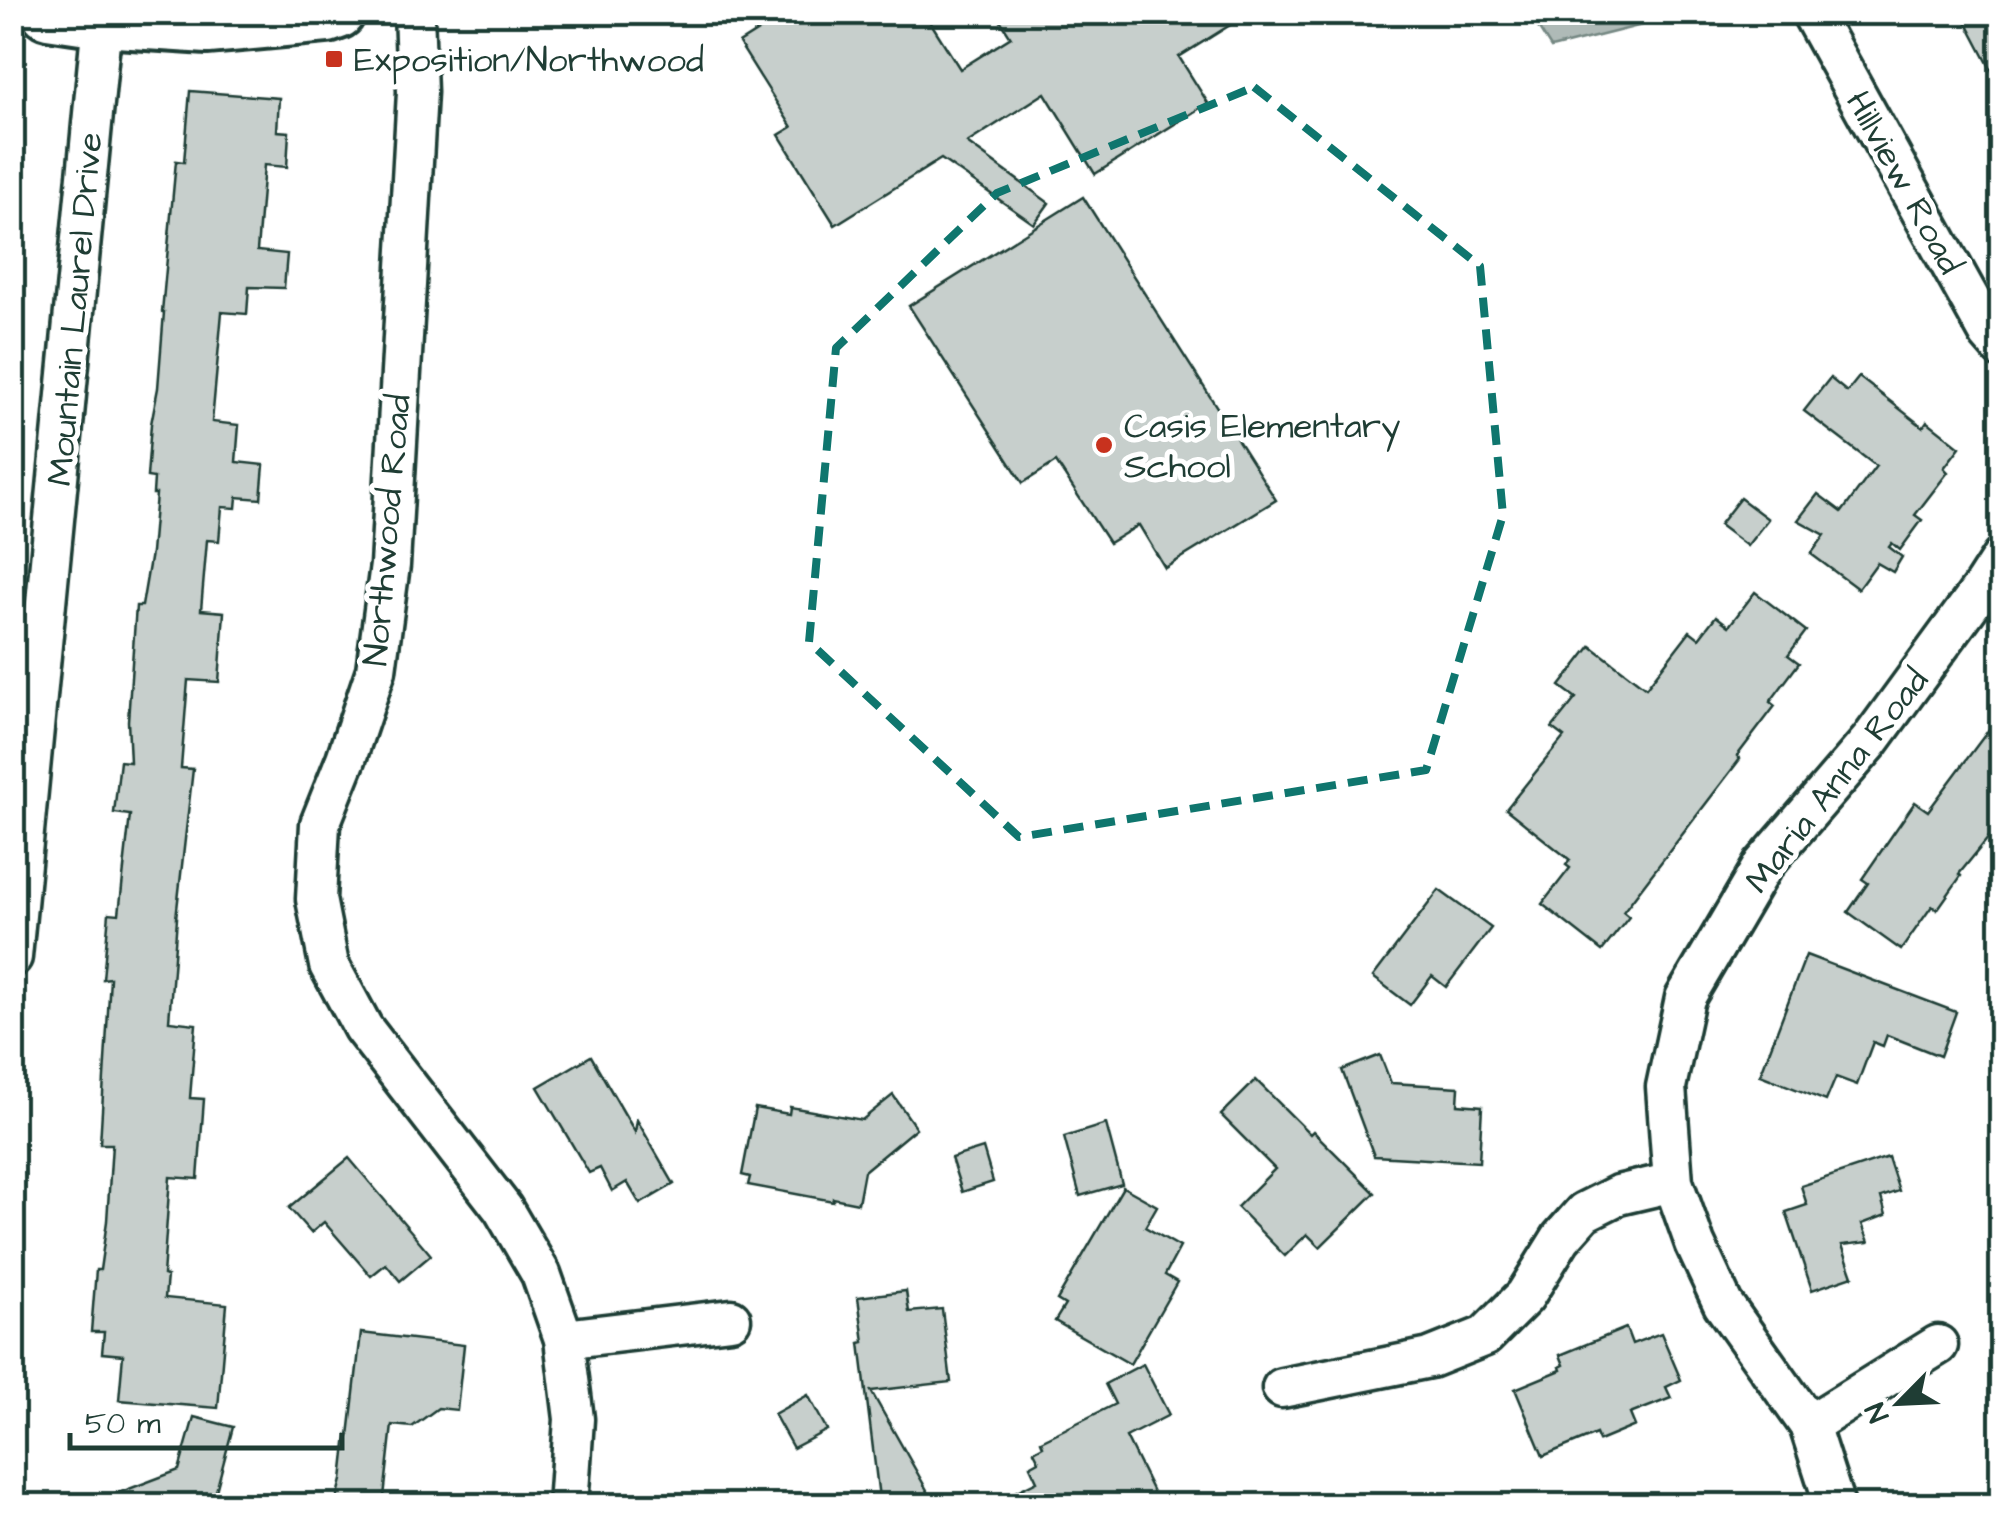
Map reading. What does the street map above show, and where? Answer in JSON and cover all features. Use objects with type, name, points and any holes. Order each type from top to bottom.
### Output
[{"type":"street","points":[[48,12],[102,20],[208,26],[338,12]]},
{"type":"street","name":"Northwood Road","points":[[414,12],[417,92],[390,565],[376,670],[320,824],[316,899],[330,965],[363,1028],[503,1209],[541,1274],[564,1339],[574,1419],[568,1506]]},
{"type":"street","name":"Hillview Road","points":[[1811,12],[1989,334],[2002,349]]},
{"type":"street","name":"Mountain Laurel Drive","points":[[12,957],[102,20]]},
{"type":"street","name":"Maria Anna Road","points":[[1835,1506],[1809,1425],[1722,1304],[1694,1244],[1673,1182],[1666,1087],[1684,998],[1763,866],[1870,741],[2002,558]]},
{"type":"street","points":[[1282,1388],[1430,1358],[1485,1336],[1525,1296],[1560,1238],[1584,1212],[1618,1195],[1673,1182]]},
{"type":"street","points":[[564,1339],[732,1320]]},
{"type":"street","points":[[1809,1425],[1938,1345]]},
{"type":"highlighted area","points":[[1254,87],[1480,266],[1503,515],[1426,770],[1019,837],[809,642],[836,348],[997,193]]},
{"type":"shaded area","points":[[1529,13],[1652,13],[1654,22],[1551,48]]},
{"type":"building","points":[[788,12],[924,12],[960,69],[1011,37],[995,12],[1251,12],[1179,57],[1208,103],[1095,174],[1045,93],[967,143],[1049,203],[1034,224],[941,159],[835,225],[779,135],[792,127],[739,43]]},
{"type":"building","points":[[1961,12],[2002,12],[2002,90]]},
{"type":"building","points":[[190,91],[279,98],[277,131],[289,132],[287,167],[264,165],[257,251],[287,254],[284,288],[249,287],[247,314],[222,312],[212,422],[239,425],[236,462],[264,465],[261,499],[237,497],[236,508],[222,507],[219,541],[207,540],[201,610],[224,612],[219,682],[188,680],[181,768],[193,769],[169,1021],[196,1024],[190,1098],[204,1099],[198,1179],[170,1177],[163,1275],[167,1276],[165,1298],[227,1304],[218,1408],[119,1400],[123,1355],[102,1353],[104,1332],[91,1332],[96,1270],[100,1270],[107,1221],[112,1144],[100,1144],[110,978],[103,979],[109,913],[119,914],[130,815],[114,813],[120,761],[130,762],[128,721],[136,606],[142,606],[156,494],[154,478],[147,477],[151,424],[158,388],[176,161],[184,162]]},
{"type":"building","points":[[1083,197],[1276,500],[1165,568],[1139,525],[1109,543],[1056,462],[1023,483],[909,306]]},
{"type":"building","points":[[1859,377],[1923,427],[1927,421],[1960,447],[1944,468],[1948,472],[1915,515],[1922,520],[1900,550],[1892,543],[1889,547],[1902,557],[1893,572],[1877,563],[1858,589],[1811,554],[1825,535],[1798,520],[1818,494],[1842,512],[1876,466],[1804,411],[1830,378],[1847,392]]},
{"type":"building","points":[[1740,498],[1768,519],[1747,546],[1719,525]]},
{"type":"building","points":[[1755,592],[1806,631],[1788,655],[1799,663],[1770,702],[1775,706],[1737,756],[1740,759],[1623,912],[1629,917],[1602,951],[1542,904],[1570,868],[1566,865],[1570,860],[1506,809],[1564,737],[1552,728],[1576,698],[1560,686],[1591,646],[1646,688],[1690,631],[1699,638],[1716,616],[1729,626]]},
{"type":"building","points":[[2002,712],[2002,821],[1959,874],[1937,910],[1932,906],[1901,950],[1848,912],[1868,883],[1862,879],[1915,802],[1928,811]]},
{"type":"building","points":[[1439,890],[1491,928],[1446,987],[1432,976],[1410,1005],[1373,977]]},
{"type":"building","points":[[1806,955],[1956,1012],[1940,1056],[1887,1035],[1883,1046],[1873,1042],[1857,1085],[1836,1077],[1826,1101],[1760,1075]]},
{"type":"building","points":[[1380,1055],[1391,1083],[1459,1087],[1458,1104],[1482,1106],[1479,1162],[1374,1156],[1342,1070]]},
{"type":"building","points":[[591,1056],[635,1132],[637,1120],[674,1184],[640,1204],[627,1182],[612,1191],[600,1168],[589,1173],[538,1087]]},
{"type":"building","points":[[1256,1080],[1375,1193],[1320,1247],[1307,1234],[1285,1256],[1237,1207],[1275,1169],[1221,1115]]},
{"type":"building","points":[[893,1095],[916,1128],[864,1171],[858,1203],[748,1185],[750,1177],[742,1175],[755,1108],[789,1114],[790,1107],[862,1120]]},
{"type":"building","points":[[1106,1124],[1122,1184],[1080,1196],[1064,1137]]},
{"type":"building","points":[[983,1148],[993,1182],[962,1192],[951,1158]]},
{"type":"building","points":[[1888,1157],[1899,1191],[1881,1197],[1886,1215],[1862,1224],[1869,1242],[1842,1245],[1853,1276],[1812,1290],[1786,1212],[1807,1205],[1801,1186]]},
{"type":"building","points":[[349,1158],[431,1255],[400,1281],[386,1264],[371,1276],[324,1222],[311,1233],[289,1208]]},
{"type":"building","points":[[1123,1187],[1157,1206],[1145,1227],[1180,1247],[1165,1275],[1177,1282],[1130,1364],[1055,1321],[1065,1305],[1057,1300]]},
{"type":"building","points":[[906,1291],[909,1312],[942,1309],[951,1382],[871,1391],[936,1506],[880,1506],[858,1297]]},
{"type":"building","points":[[1626,1328],[1632,1344],[1661,1333],[1681,1380],[1666,1387],[1671,1398],[1630,1414],[1635,1426],[1599,1441],[1596,1434],[1543,1456],[1515,1389],[1561,1370],[1564,1365],[1560,1355]]},
{"type":"building","points":[[361,1333],[464,1345],[457,1410],[438,1408],[412,1427],[392,1425],[383,1506],[335,1506],[349,1436]]},
{"type":"building","points":[[1143,1364],[1169,1415],[1126,1437],[1160,1506],[987,1506],[1037,1481],[1030,1466],[1039,1461],[1034,1451],[1043,1446],[1041,1441],[1115,1404],[1105,1384]]},
{"type":"building","points":[[808,1395],[827,1430],[793,1448],[774,1414]]},
{"type":"building","points":[[194,1417],[233,1427],[212,1506],[93,1506],[92,1503],[179,1470]]},
{"type":"place","name":"Exposition/Northwood","points":[[334,59]]},
{"type":"place","name":"Casis Elementary School","points":[[1104,445]]}]
